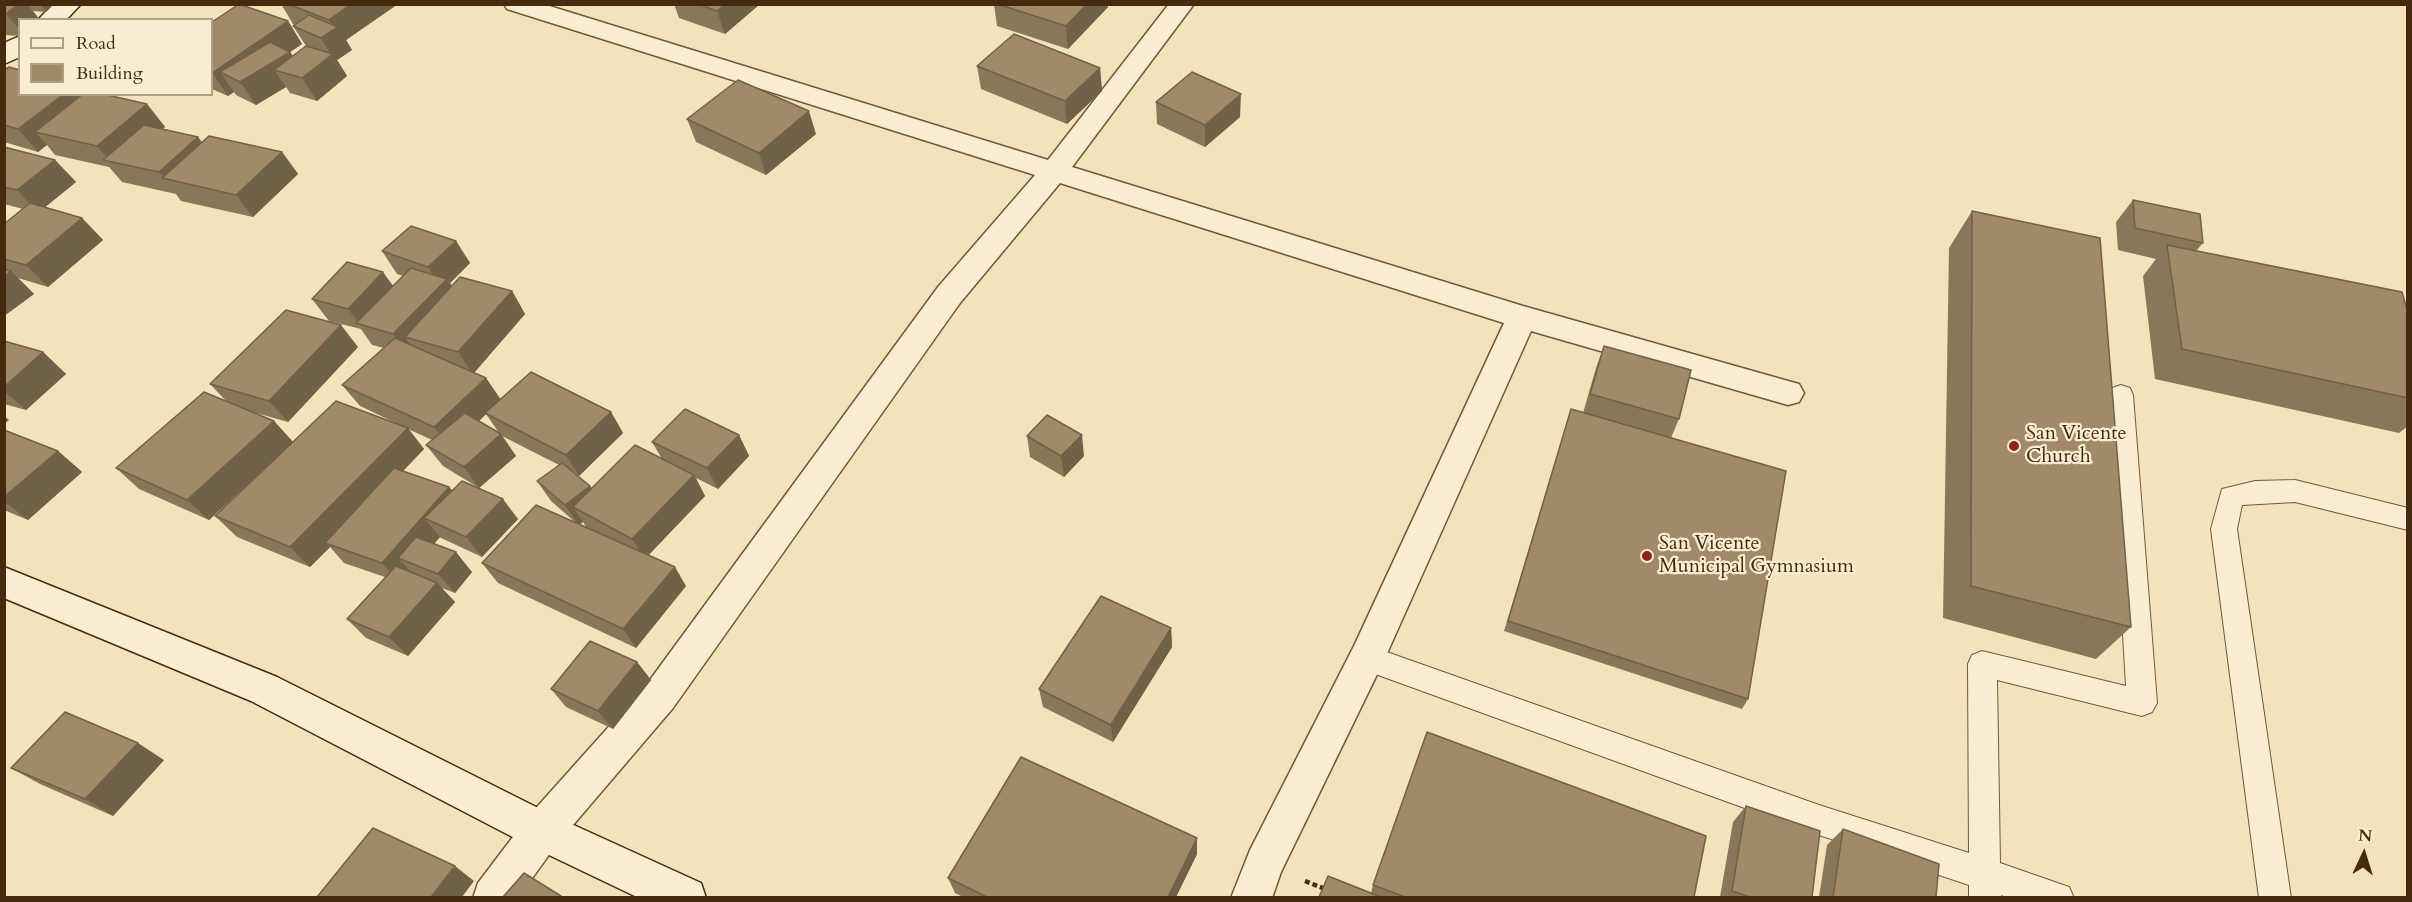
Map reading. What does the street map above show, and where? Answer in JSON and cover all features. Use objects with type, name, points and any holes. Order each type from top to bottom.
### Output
[{"type":"street","points":[[52,18],[69,4]]},
{"type":"street","points":[[516,4],[586,14],[1053,172],[1522,316],[1788,393]]},
{"type":"street","points":[[493,897],[542,831],[660,696],[950,295],[1053,172],[1182,4]]},
{"type":"street","points":[[4,56],[18,46]]},
{"type":"street","points":[[1251,897],[1264,864],[1367,658],[1522,316]]},
{"type":"street","points":[[4,582],[264,689],[542,831],[686,897]]},
{"type":"lane","points":[[1985,885],[1982,664],[2142,703],[2121,395]]},
{"type":"lane","points":[[2275,897],[2224,529],[2230,497],[2255,492],[2295,491],[2408,519]]},
{"type":"lane","points":[[1367,658],[1819,820],[1985,885],[2058,897]]},
{"type":"building","points":[[4,4],[18,4],[4,14]]},
{"type":"building","points":[[239,4],[288,21],[213,72],[213,21]]},
{"type":"building","points":[[288,4],[351,4],[329,20]]},
{"type":"building","points":[[698,4],[725,4],[717,11]]},
{"type":"building","points":[[997,4],[1087,4],[1066,26]]},
{"type":"building","points":[[309,15],[338,27],[321,38],[293,26]]},
{"type":"building","points":[[1014,34],[1100,68],[1065,101],[977,66]]},
{"type":"building","points":[[270,42],[290,52],[240,82],[220,72]]},
{"type":"building","points":[[306,46],[333,54],[302,78],[274,70]]},
{"type":"building","points":[[9,67],[18,69],[18,96],[61,96],[18,129],[4,125],[4,70]]},
{"type":"building","points":[[1192,72],[1241,94],[1205,125],[1156,102]]},
{"type":"building","points":[[738,80],[809,111],[759,153],[687,119]]},
{"type":"building","points":[[80,96],[112,96],[147,104],[97,146],[35,132]]},
{"type":"building","points":[[144,125],[198,137],[159,172],[103,160]]},
{"type":"building","points":[[209,136],[282,152],[236,195],[162,178]]},
{"type":"building","points":[[4,147],[55,160],[17,190],[4,187]]},
{"type":"building","points":[[2133,200],[2200,214],[2203,243],[2135,228]]},
{"type":"building","points":[[30,203],[82,218],[26,265],[4,259],[4,224]]},
{"type":"building","name":"San Vicente Church","points":[[1972,211],[2100,238],[2131,627],[1971,586]]},
{"type":"building","points":[[411,226],[456,241],[428,267],[382,251]]},
{"type":"building","points":[[2167,245],[2402,292],[2408,313],[2408,398],[2182,349]]},
{"type":"building","points":[[347,262],[383,272],[348,309],[312,299]]},
{"type":"building","points":[[411,268],[447,279],[393,334],[356,323]]},
{"type":"building","points":[[4,269],[11,271],[4,277]]},
{"type":"building","points":[[460,277],[512,291],[458,352],[405,337]]},
{"type":"building","points":[[286,310],[341,325],[269,401],[210,384]]},
{"type":"building","points":[[395,338],[486,378],[434,427],[342,385]]},
{"type":"building","points":[[4,341],[43,352],[4,387]]},
{"type":"building","points":[[1604,346],[1691,370],[1679,419],[1590,394]]},
{"type":"building","points":[[531,372],[611,412],[566,455],[485,413]]},
{"type":"building","points":[[204,392],[274,421],[187,500],[116,468]]},
{"type":"building","points":[[336,401],[408,428],[290,547],[215,516]]},
{"type":"building","points":[[685,409],[739,435],[707,468],[652,442]]},
{"type":"building","name":"San Vicente Municipal Gymnasium","points":[[1571,409],[1786,471],[1748,699],[1508,621]]},
{"type":"building","points":[[465,413],[501,434],[464,467],[426,445]]},
{"type":"building","points":[[1047,415],[1082,435],[1061,456],[1027,436]]},
{"type":"building","points":[[4,430],[58,451],[4,497]]},
{"type":"building","points":[[635,445],[694,475],[632,539],[573,507]]},
{"type":"building","points":[[562,463],[590,486],[565,505],[537,481]]},
{"type":"building","points":[[394,468],[449,487],[382,563],[325,543]]},
{"type":"building","points":[[462,481],[503,499],[466,537],[424,518]]},
{"type":"building","points":[[536,505],[675,567],[623,629],[482,563]]},
{"type":"building","points":[[416,537],[456,552],[438,574],[398,558]]},
{"type":"building","points":[[396,566],[437,583],[389,637],[347,619]]},
{"type":"building","points":[[1101,596],[1171,628],[1111,725],[1039,689]]},
{"type":"building","points":[[590,641],[637,662],[598,711],[551,689]]},
{"type":"building","points":[[65,712],[138,743],[85,799],[11,768]]},
{"type":"building","points":[[1427,732],[1706,836],[1694,897],[1405,897],[1373,885]]},
{"type":"building","points":[[1021,757],[1197,838],[1168,897],[987,897],[948,878]]},
{"type":"building","points":[[1746,806],[1820,831],[1812,897],[1750,897],[1732,891]]},
{"type":"building","points":[[373,828],[455,866],[431,897],[317,897]]},
{"type":"building","points":[[1843,829],[1939,864],[1936,897],[1833,897]]},
{"type":"building","points":[[524,873],[561,896],[503,897]]},
{"type":"building","points":[[1328,876],[1381,897],[1319,897]]},
{"type":"place","name":"San Vicente Church","points":[[2014,446]]},
{"type":"place","name":"San Vicente Municipal Gymnasium","points":[[1647,556]]}]
